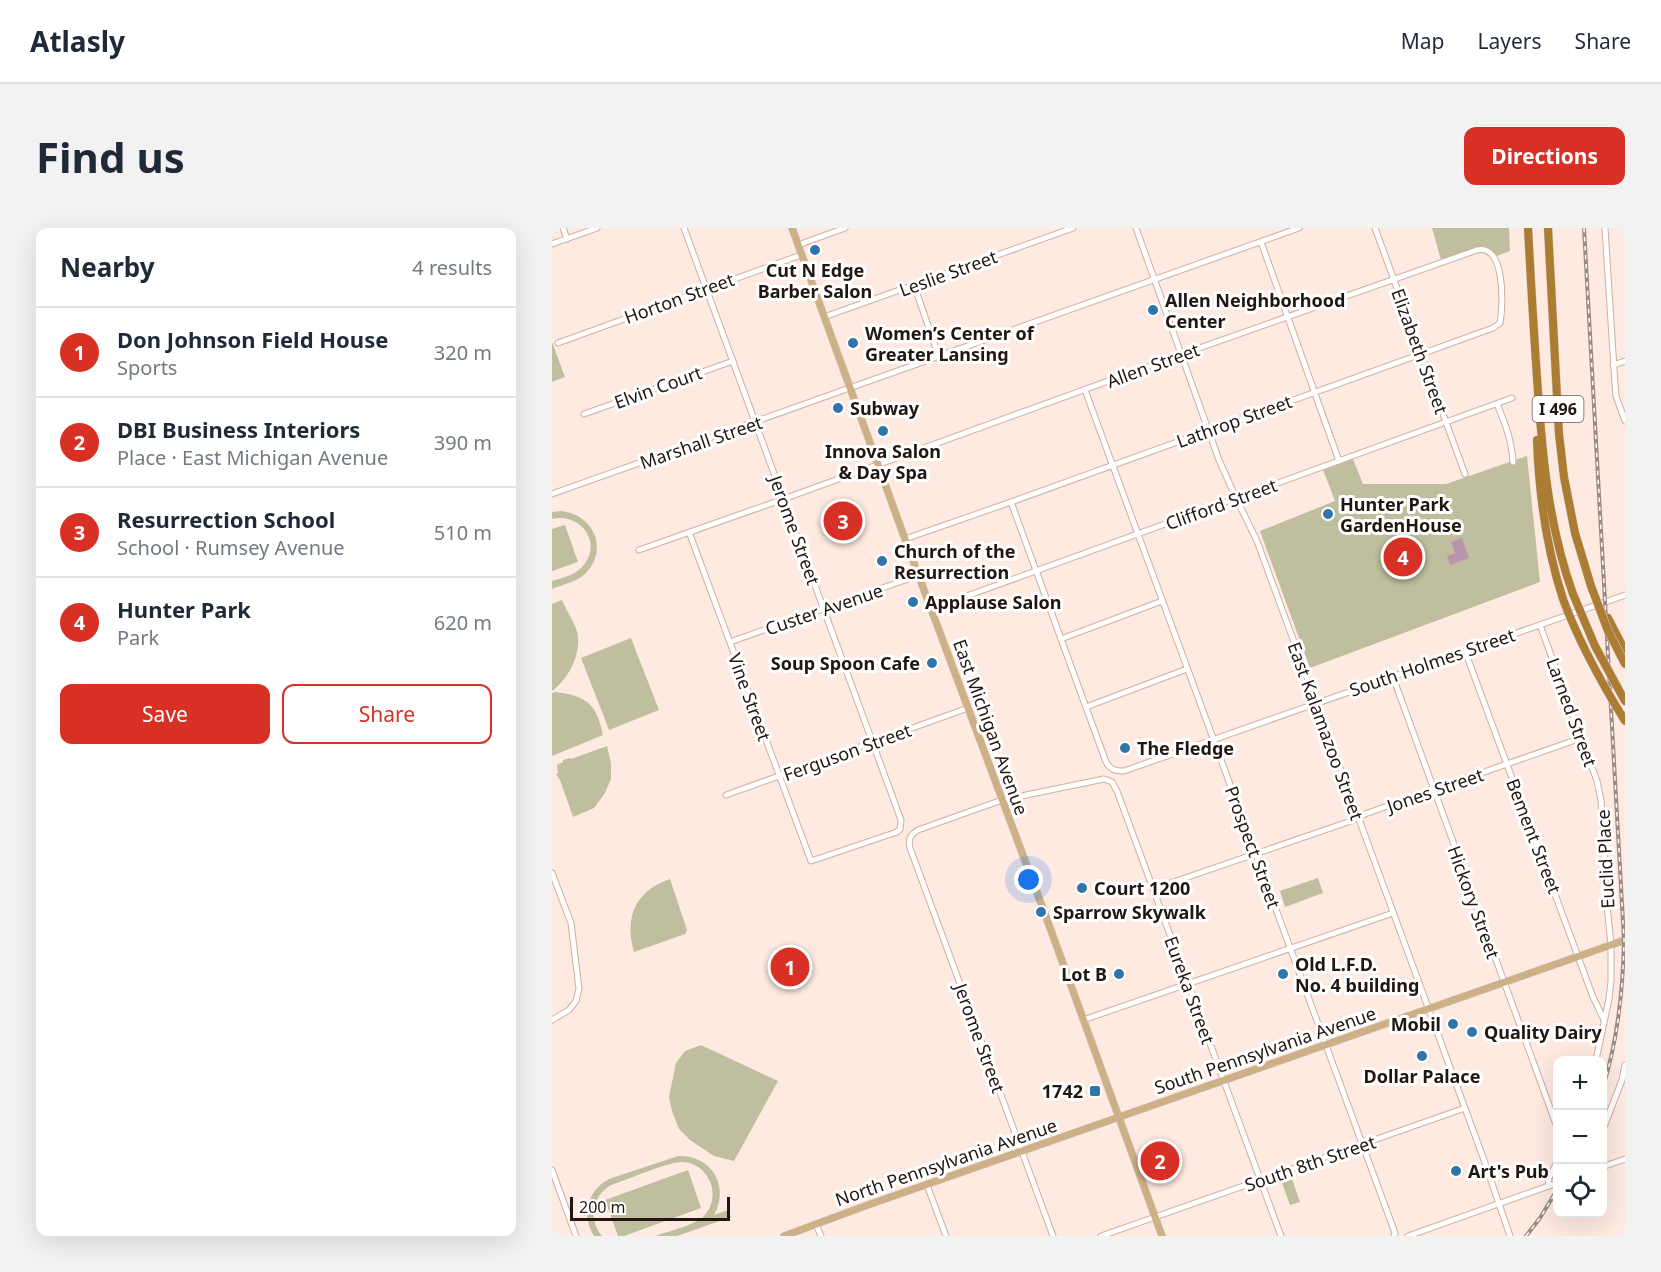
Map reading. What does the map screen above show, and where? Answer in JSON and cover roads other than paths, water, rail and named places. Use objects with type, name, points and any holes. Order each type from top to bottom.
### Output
[{"type":"highway","name":"I 496","points":[[1528,228],[1546,482],[1554,530],[1574,594],[1595,646],[1625,701]]},
{"type":"highway","name":"I 496","points":[[1548,228],[1560,447],[1567,500],[1579,550],[1604,622],[1625,664]]},
{"type":"highway","points":[[1533,322],[1541,502],[1548,546],[1576,634],[1592,667],[1625,721]]},
{"type":"highway","points":[[1593,587],[1625,651]]},
{"type":"main road","name":"East Michigan Avenue","points":[[792,228],[1162,1236]]},
{"type":"main road","name":"South Pennsylvania Avenue","points":[[1118,1117],[1625,940]]},
{"type":"main road","name":"North Pennsylvania Avenue","points":[[784,1236],[1118,1117]]},
{"type":"street","points":[[563,228],[567,239]]},
{"type":"street","points":[[552,244],[597,228]]},
{"type":"street","name":"Jerome Street","points":[[684,228],[901,820],[900,829],[897,832],[811,861]]},
{"type":"street","points":[[798,245],[845,228]]},
{"type":"street","name":"Leslie Street","points":[[824,317],[1073,228]]},
{"type":"street","name":"East Kalamazoo Street","points":[[1136,228],[1209,431],[1236,498],[1257,541],[1510,1236]]},
{"type":"street","name":"Marshall Street","points":[[552,494],[1299,228]]},
{"type":"street","name":"Elizabeth Street","points":[[1375,228],[1465,474]]},
{"type":"street","points":[[1605,228],[1616,396],[1625,421]]},
{"type":"street","points":[[1261,242],[1339,460]]},
{"type":"street","name":"Allen Street","points":[[639,550],[1181,354],[1478,250],[1487,250],[1495,258]]},
{"type":"street","name":"Horton Street","points":[[558,343],[801,255]]},
{"type":"street","name":"Lathrop Street","points":[[905,539],[1493,328],[1500,323],[1501,316],[1500,270],[1495,258]]},
{"type":"street","points":[[914,285],[939,357]]},
{"type":"street","name":"Elvin Court","points":[[584,414],[733,361]]},
{"type":"street","points":[[1613,365],[1625,361]]},
{"type":"street","name":"Prospect Street","points":[[1084,390],[1395,1232],[1394,1236]]},
{"type":"street","name":"Clifford Street","points":[[931,609],[1512,398]]},
{"type":"street","points":[[1497,404],[1508,432],[1514,462]]},
{"type":"street","points":[[1011,502],[1086,707],[1187,669]]},
{"type":"street","name":"Vine Street","points":[[689,532],[811,861]]},
{"type":"street","name":"Custer Avenue","points":[[730,642],[919,575]]},
{"type":"street","name":"South Holmes Street","points":[[1086,707],[1106,762],[1113,770],[1124,771],[1625,595]]},
{"type":"street","points":[[1060,639],[1162,601]]},
{"type":"street","name":"Larned Street","points":[[1540,625],[1597,781],[1601,800]]},
{"type":"street","name":"Bement Street","points":[[1465,651],[1598,1010],[1604,1020]]},
{"type":"street","name":"Hickory Street","points":[[1393,676],[1553,1116]]},
{"type":"street","name":"Ferguson Street","points":[[726,795],[968,708]]},
{"type":"street","name":"Jones Street","points":[[1153,889],[1581,738]]},
{"type":"street","name":"Eureka Street","points":[[1002,800],[1094,780],[1104,779],[1112,782],[1117,790],[1281,1236]]},
{"type":"street","name":"Jerome Street","points":[[1002,800],[918,830],[911,834],[909,840],[1053,1236]]},
{"type":"street","name":"Euclid Place","points":[[1597,1056],[1611,981],[1611,945],[1606,905],[1601,800]]},
{"type":"street","points":[[552,1020],[568,1010],[576,1001],[579,989],[571,923],[553,876]]},
{"type":"street","points":[[1083,1020],[1393,914]]},
{"type":"street","points":[[1607,1119],[1622,1080],[1625,1065]]},
{"type":"street","points":[[1622,1080],[1625,1087]]},
{"type":"street","name":"South 8th Street","points":[[1101,1236],[1465,1108]]},
{"type":"street","points":[[1607,1165],[1625,1159]]},
{"type":"street","points":[[1548,1186],[1556,1164]]},
{"type":"street","points":[[552,1170],[576,1236]]},
{"type":"street","points":[[1408,1236],[1553,1184]]},
{"type":"street","points":[[927,1185],[946,1236]]},
{"type":"street","points":[[816,1224],[821,1236]]},
{"type":"railway","points":[[1584,228],[1624,940],[1619,1016],[1607,1072]]},
{"type":"railway","points":[[1526,1236],[1553,1197]]},
{"type":"place","name":"Cut N Edge Barber Salon","points":[[815,250]]},
{"type":"place","name":"Allen Neighborhood Center","points":[[1153,310]]},
{"type":"place","name":"Women’s Center of Greater Lansing","points":[[853,343]]},
{"type":"place","name":"Subway","points":[[838,408]]},
{"type":"place","name":"Innova Salon & Day Spa","points":[[883,431]]},
{"type":"place","name":"Hunter Park GardenHouse","points":[[1328,514]]},
{"type":"place","name":"Resurrection School","points":[[843,521]]},
{"type":"place","name":"Hunter Park","points":[[1403,557]]},
{"type":"place","name":"Church of the Resurrection","points":[[882,561]]},
{"type":"place","name":"Applause Salon","points":[[913,602]]},
{"type":"place","name":"Soup Spoon Cafe","points":[[932,663]]},
{"type":"place","name":"The Fledge","points":[[1125,748]]},
{"type":"place","name":"Court 1200","points":[[1082,888]]},
{"type":"place","name":"Sparrow Skywalk","points":[[1041,912]]},
{"type":"place","name":"Don Johnson Field House","points":[[790,967]]},
{"type":"place","name":"Lot B","points":[[1119,974]]},
{"type":"place","name":"Old L.F.D. No. 4 building","points":[[1283,974]]},
{"type":"place","name":"Mobil","points":[[1453,1024]]},
{"type":"place","name":"Quality Dairy","points":[[1472,1032]]},
{"type":"place","name":"Dollar Palace","points":[[1422,1056]]},
{"type":"place","name":"1742","points":[[1095,1091]]},
{"type":"place","name":"DBI Business Interiors","points":[[1160,1161]]},
{"type":"place","name":"Art's Pub","points":[[1456,1171]]}]
